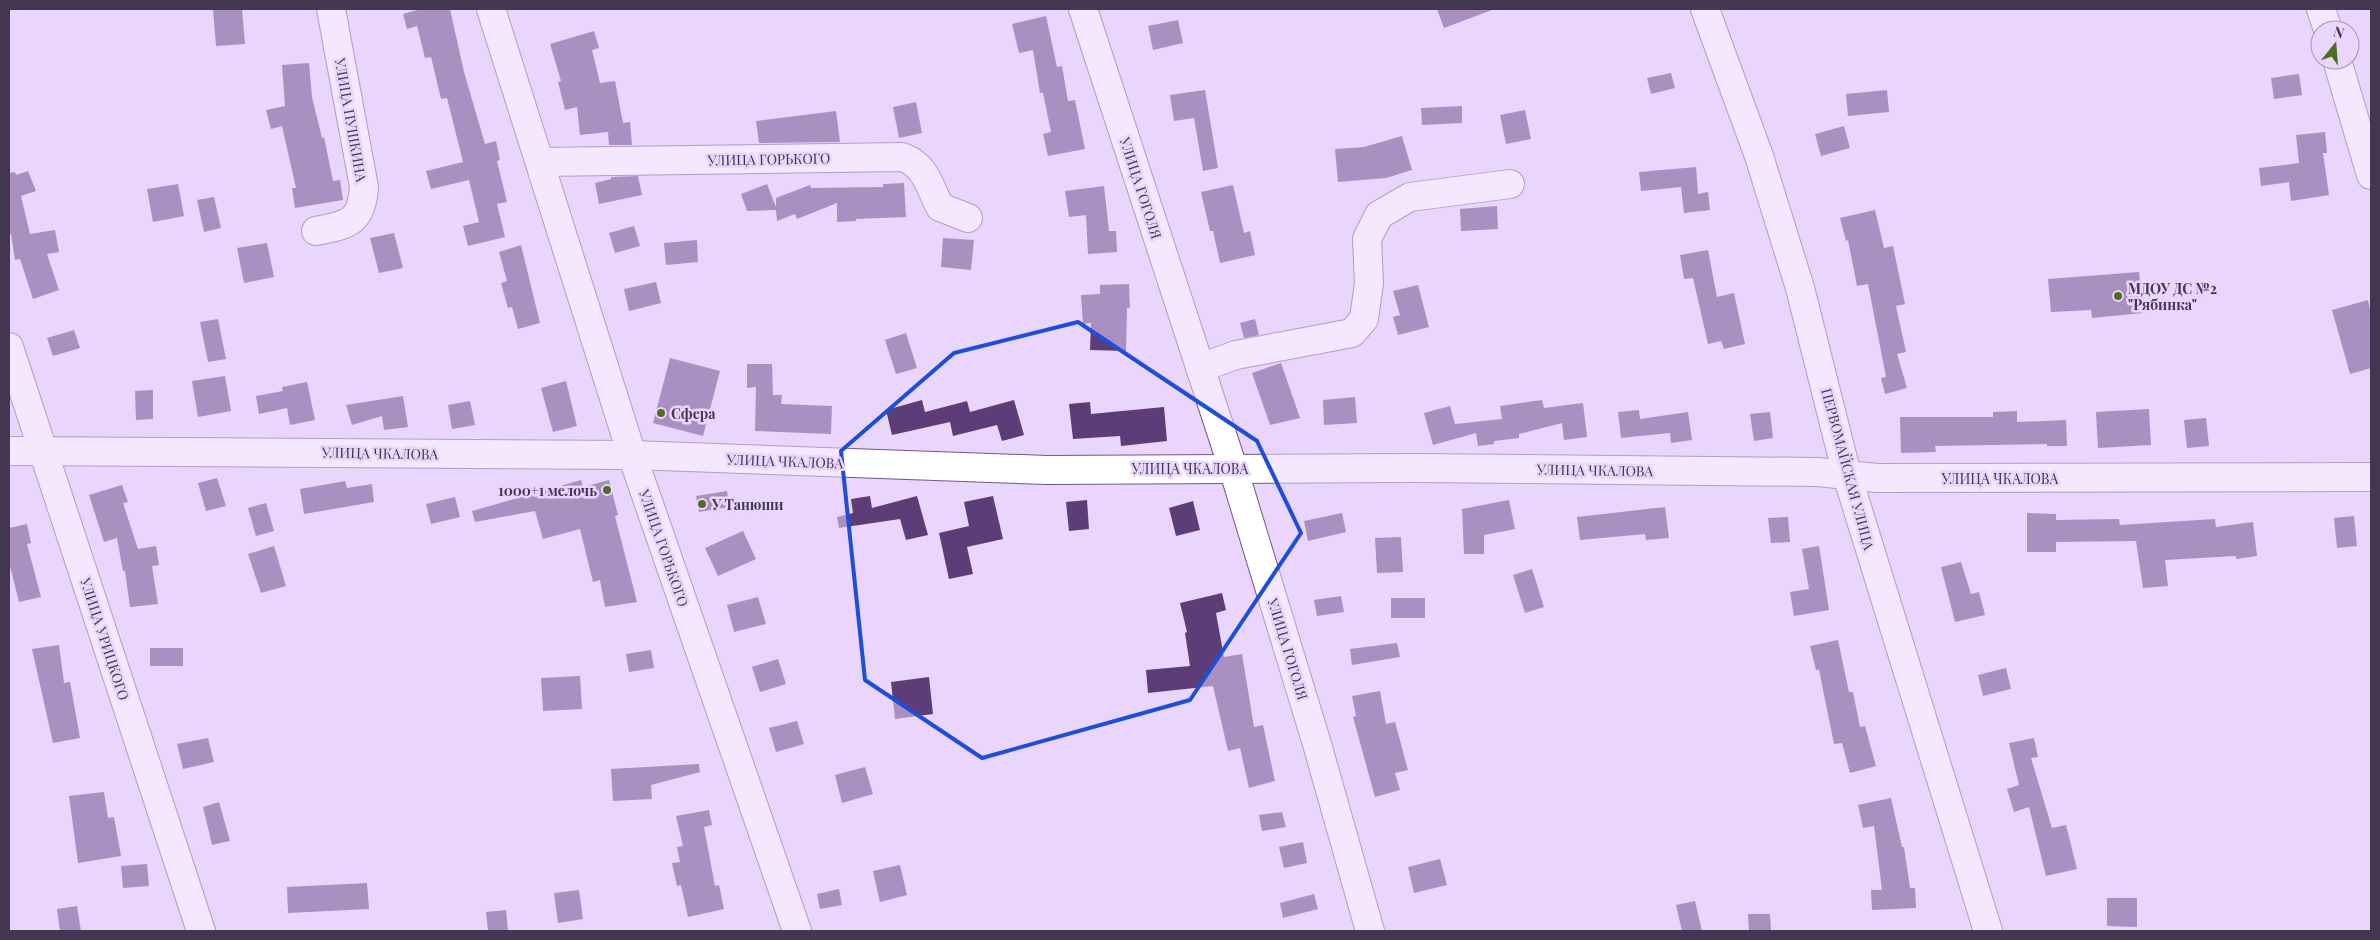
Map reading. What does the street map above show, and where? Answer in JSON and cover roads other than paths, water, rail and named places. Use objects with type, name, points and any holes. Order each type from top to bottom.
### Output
[{"type":"street","name":"УЛИЦА ПУШКИНА","points":[[316,231],[345,225],[355,216],[363,203],[364,187],[331,9]]},
{"type":"street","name":"УЛИЦА ГОРЬКОГО","points":[[490,9],[632,455],[797,931]]},
{"type":"street","name":"УЛИЦА ГОГОЛЯ","points":[[1083,9],[1232,468],[1317,744],[1370,931]]},
{"type":"street","name":"ПЕРВОМАЙСКАЯ УЛИЦА","points":[[1705,9],[1758,156],[1800,288],[1847,475],[1988,931]]},
{"type":"street","points":[[2340,70],[2371,175]]},
{"type":"street","name":"УЛИЦА ГОРЬКОГО","points":[[540,162],[902,157],[913,161],[922,170],[940,206],[968,218]]},
{"type":"street","points":[[1200,368],[1236,355],[1352,333],[1364,319],[1369,283],[1367,239],[1379,216],[1410,197],[1510,184]]},
{"type":"street","name":"УЛИЦА УРИЦКОГО","points":[[9,347],[201,931]]},
{"type":"street","name":"УЛИЦА ЧКАЛОВА","points":[[9,450],[632,455],[1047,470],[1232,468],[1807,472],[1877,478],[2371,477]]},
{"type":"place","name":"МДОУ ДС №2 \"Рябинка\"","points":[[2118,296]]},
{"type":"place","name":"Сфера","points":[[661,413]]},
{"type":"place","name":"1000+1 мелочь","points":[[607,490]]},
{"type":"place","name":"У Танюши","points":[[702,504]]}]
